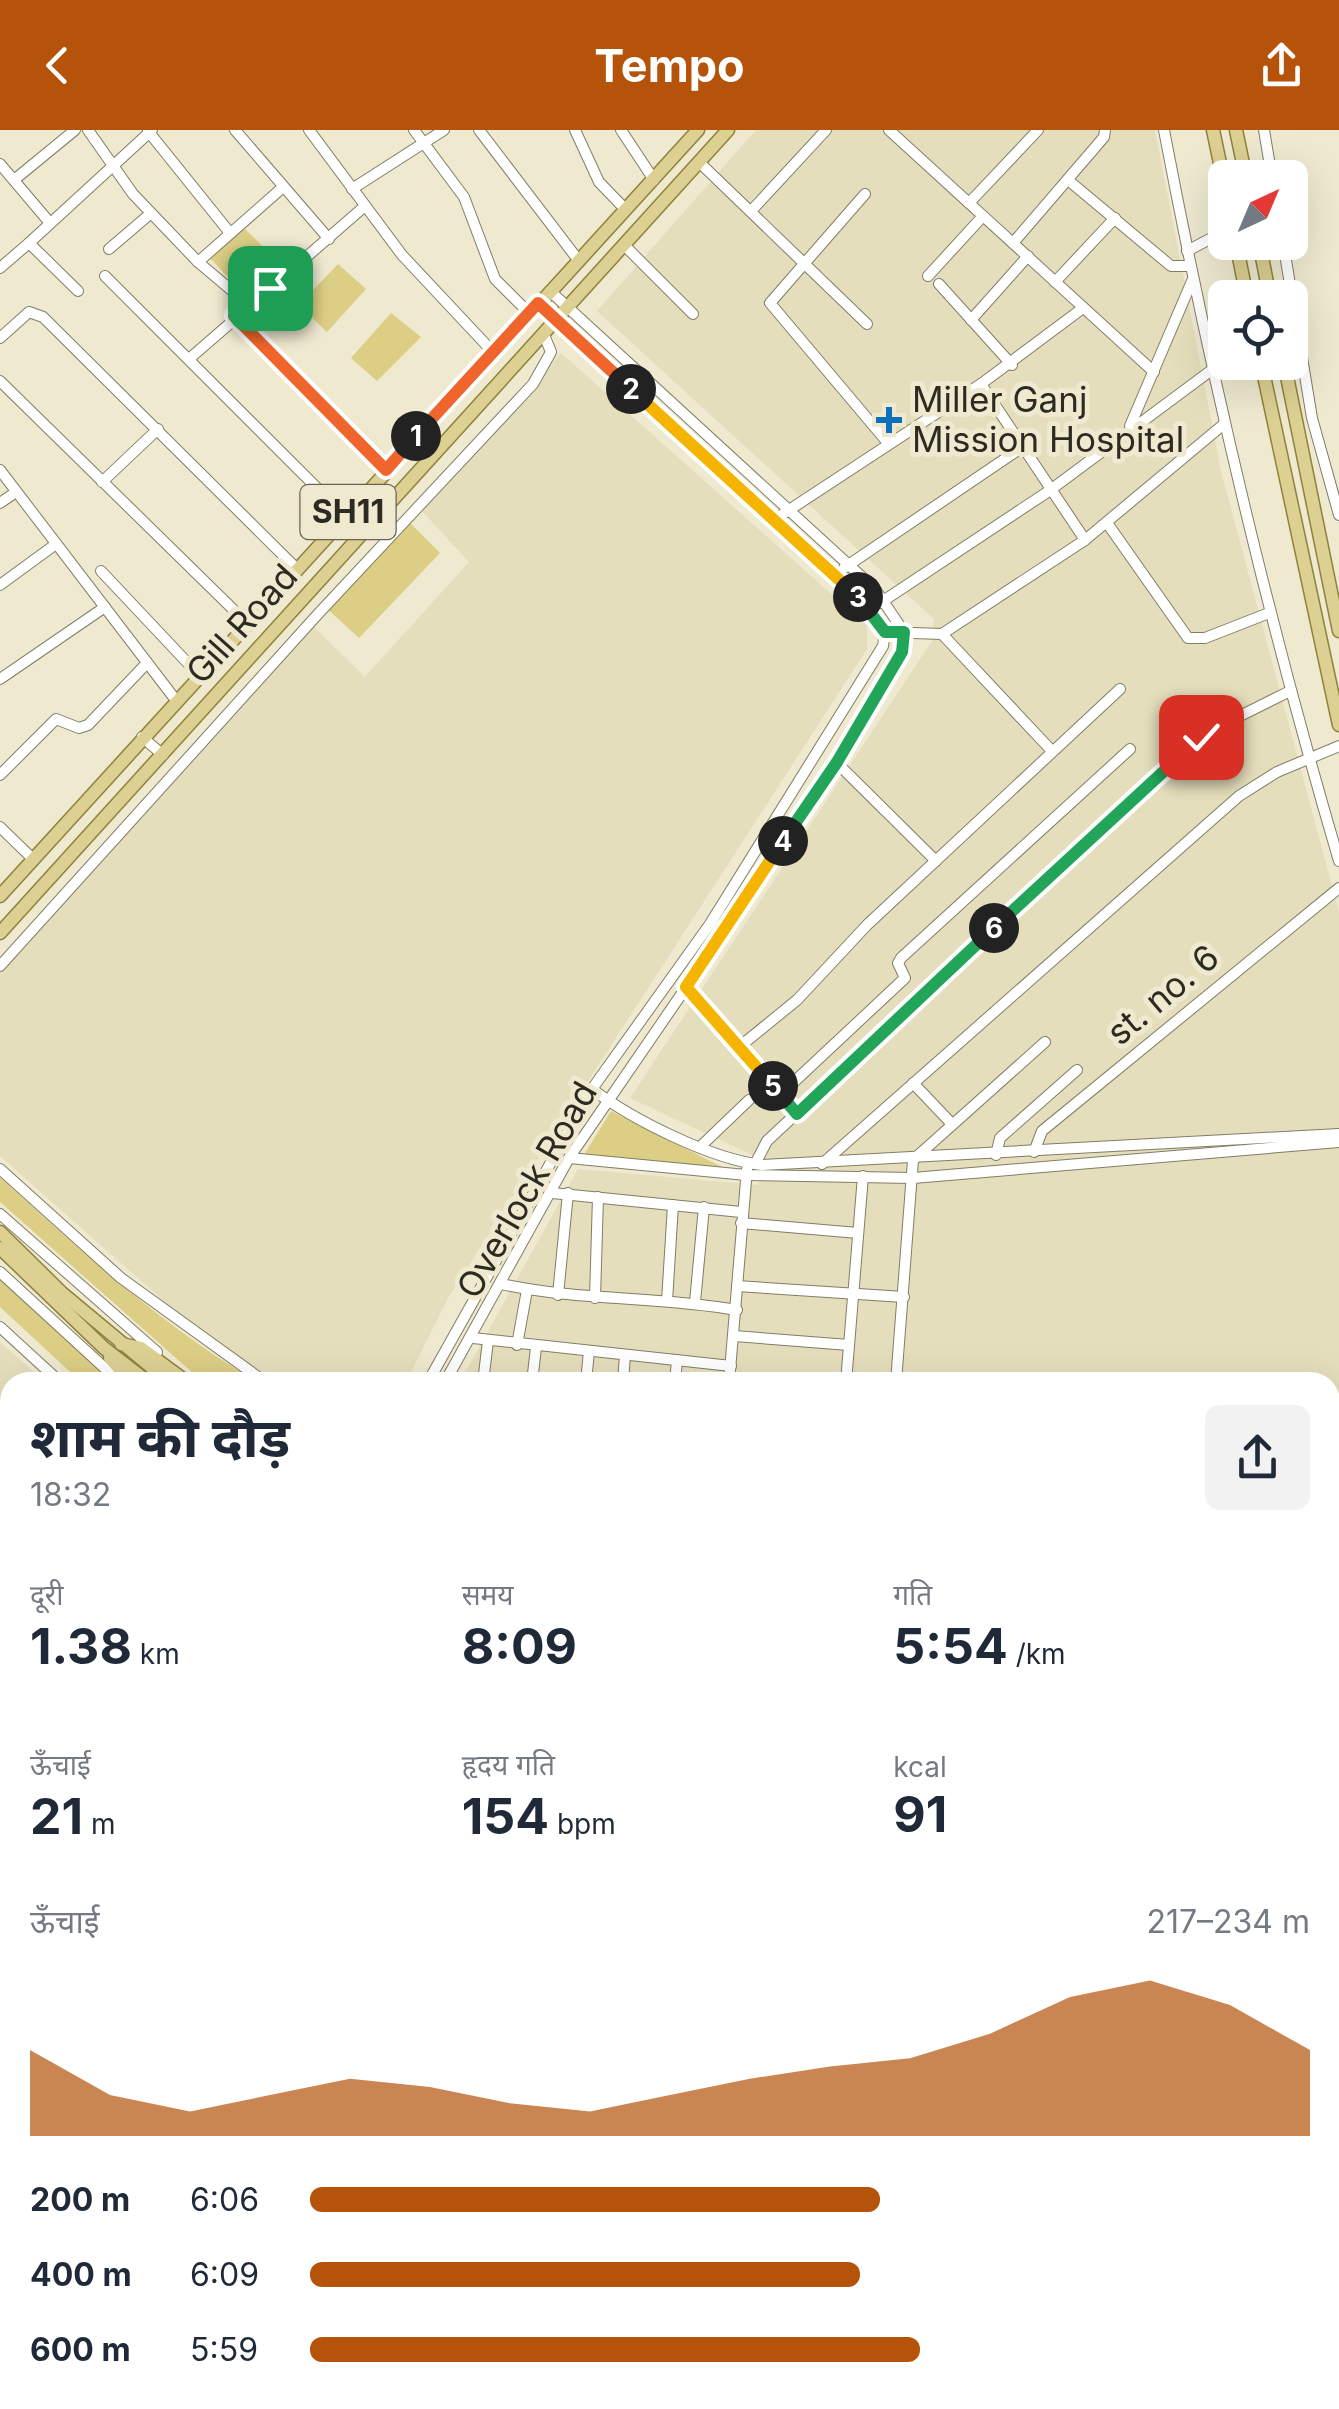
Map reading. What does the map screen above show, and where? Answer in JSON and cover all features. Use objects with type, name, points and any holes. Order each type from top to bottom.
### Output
[{"type":"main road","name":"Gill Road","points":[[0,896],[492,351],[698,130]]},
{"type":"main road","name":"Gill Road","points":[[0,933],[728,130]]},
{"type":"main road","points":[[1214,130],[1220,160]]},
{"type":"main road","points":[[1236,130],[1242,160]]},
{"type":"main road","points":[[1265,380],[1339,725]]},
{"type":"main road","points":[[1288,380],[1339,632]]},
{"type":"main road","points":[[0,1232],[138,1372]]},
{"type":"main road","points":[[0,1248],[111,1346],[153,1372]]},
{"type":"main road","points":[[111,1346],[125,1372]]},
{"type":"main road","points":[[111,1346],[140,1348],[173,1372]]},
{"type":"street","points":[[14,180],[76,130]]},
{"type":"street","points":[[88,130],[150,214],[248,305]]},
{"type":"street","points":[[236,130],[329,239]]},
{"type":"street","points":[[309,130],[402,255],[492,351]]},
{"type":"street","points":[[414,130],[464,197],[495,280],[558,321],[870,608],[885,632],[942,634],[1085,540],[1224,424]]},
{"type":"street","points":[[352,188],[444,130]]},
{"type":"street","points":[[479,130],[579,261]]},
{"type":"street","points":[[575,130],[599,182],[626,210]]},
{"type":"street","points":[[621,130],[654,180]]},
{"type":"street","points":[[752,210],[826,130]]},
{"type":"street","points":[[890,130],[1154,372]]},
{"type":"street","points":[[969,203],[1038,130]]},
{"type":"street","points":[[1012,243],[1106,130]]},
{"type":"street","points":[[1164,130],[1208,347]]},
{"type":"street","points":[[1264,130],[1269,160]]},
{"type":"street","points":[[0,268],[149,131],[230,233]]},
{"type":"street","points":[[698,162],[866,324]]},
{"type":"street","points":[[0,164],[50,222]]},
{"type":"street","points":[[1068,180],[1170,266],[1190,266]]},
{"type":"street","points":[[198,262],[282,188]]},
{"type":"street","points":[[864,194],[774,295],[771,306],[888,444]]},
{"type":"street","points":[[189,359],[365,206]]},
{"type":"street","points":[[109,249],[150,214]]},
{"type":"street","points":[[928,276],[983,216]]},
{"type":"street","points":[[1054,282],[1115,218]]},
{"type":"street","points":[[1187,251],[1208,240]]},
{"type":"street","points":[[29,243],[78,291]]},
{"type":"street","points":[[625,246],[694,314]]},
{"type":"street","points":[[972,320],[1028,256]]},
{"type":"street","points":[[1286,260],[1312,418],[1339,515]]},
{"type":"street","points":[[105,276],[344,516]]},
{"type":"street","points":[[1128,430],[1193,280]]},
{"type":"street","points":[[939,284],[1012,364]]},
{"type":"street","points":[[550,291],[848,565],[884,600],[904,632]]},
{"type":"street","points":[[776,522],[786,510],[1012,364],[1083,308]]},
{"type":"street","points":[[0,338],[24,314],[39,314],[296,568]]},
{"type":"street","points":[[234,316],[386,470]]},
{"type":"street","points":[[0,966],[318,614],[534,384],[550,352],[544,336]]},
{"type":"street","points":[[611,370],[623,357]]},
{"type":"street","points":[[870,608],[1049,490],[1208,373]]},
{"type":"street","points":[[1215,380],[1288,692],[1339,861]]},
{"type":"street","points":[[0,381],[246,622]]},
{"type":"street","points":[[982,384],[1085,540]]},
{"type":"street","points":[[102,482],[158,429]]},
{"type":"street","points":[[693,448],[705,434]]},
{"type":"street","points":[[834,574],[1021,448]]},
{"type":"street","points":[[0,470],[175,699]]},
{"type":"street","points":[[0,503],[16,492]]},
{"type":"street","points":[[1107,523],[1188,638],[1205,638],[1269,612]]},
{"type":"street","points":[[0,585],[56,544]]},
{"type":"street","points":[[101,571],[198,674]]},
{"type":"street","points":[[0,679],[105,607]]},
{"type":"street","name":"Overlock Road","points":[[433,1372],[592,1090],[749,864],[878,660],[885,632]]},
{"type":"street","name":"Overlock Road","points":[[452,1372],[568,1158],[837,762],[902,652],[904,632]]},
{"type":"street","points":[[942,634],[1051,750]]},
{"type":"street","points":[[0,775],[56,718],[79,728],[88,726],[146,664]]},
{"type":"street","points":[[738,1048],[797,1000],[867,924],[1120,689]]},
{"type":"street","points":[[730,1372],[741,1217],[749,1168],[767,1142],[1201,737],[1288,692]]},
{"type":"street","points":[[142,737],[163,755]]},
{"type":"street","points":[[821,1165],[1239,796],[1308,758],[1339,746]]},
{"type":"street","points":[[780,1095],[905,978],[898,963],[901,958],[1130,749]]},
{"type":"street","points":[[837,762],[936,861]]},
{"type":"street","points":[[0,826],[33,860]]},
{"type":"street","name":"st. no. 6","points":[[1034,1152],[1042,1131],[1339,888]]},
{"type":"street","points":[[686,987],[797,1114]]},
{"type":"street","points":[[897,1372],[913,1160],[1045,1042]]},
{"type":"street","points":[[996,1155],[1004,1134],[1077,1070]]},
{"type":"street","points":[[913,1083],[951,1123]]},
{"type":"street","points":[[592,1090],[749,1168],[1339,1134]]},
{"type":"street","points":[[701,1146],[749,1100]]},
{"type":"street","points":[[568,1158],[913,1178],[1339,1142]]},
{"type":"street","points":[[0,1169],[121,1278],[251,1372]]},
{"type":"street","points":[[847,1372],[864,1176]]},
{"type":"street","points":[[552,1193],[704,1207],[741,1217],[858,1232]]},
{"type":"street","points":[[558,1295],[568,1193]]},
{"type":"street","points":[[595,1298],[598,1197]]},
{"type":"street","points":[[666,1300],[673,1204]]},
{"type":"street","points":[[695,1302],[704,1207]]},
{"type":"street","points":[[0,1214],[100,1306],[185,1372]]},
{"type":"street","points":[[0,1272],[109,1372]]},
{"type":"street","points":[[501,1284],[558,1295],[695,1302],[736,1310]]},
{"type":"street","points":[[737,1286],[904,1297]]},
{"type":"street","points":[[517,1345],[526,1290]]},
{"type":"street","points":[[0,1327],[49,1372]]},
{"type":"street","points":[[734,1336],[849,1345]]},
{"type":"street","points":[[472,1338],[536,1348],[731,1366]]},
{"type":"street","points":[[483,1372],[488,1341]]},
{"type":"street","points":[[446,1347],[462,1356]]},
{"type":"street","points":[[533,1372],[536,1348]]},
{"type":"street","points":[[587,1372],[589,1351]]},
{"type":"street","points":[[624,1372],[625,1355]]},
{"type":"street","points":[[675,1372],[676,1360]]},
{"type":"shaded area","points":[[756,130],[1155,130],[1221,471],[1339,912],[1339,1372],[466,1372],[578,1169],[758,1185],[763,1160],[630,1098],[932,641],[934,619],[597,311]]},
{"type":"shaded area","points":[[243,227],[284,267],[247,297],[209,257]]},
{"type":"shaded area","points":[[338,264],[366,289],[327,332],[299,305]]},
{"type":"shaded area","points":[[391,313],[421,337],[377,381],[351,358]]},
{"type":"shaded area","points":[[561,353],[867,626],[867,649],[448,1298],[411,1372],[258,1372],[200,1333],[0,1156],[0,972],[310,623],[365,677],[469,562],[422,511]]},
{"type":"shaded area","points":[[405,518],[440,553],[359,638],[322,604]]},
{"type":"shaded area","points":[[611,1111],[728,1170],[584,1155]]},
{"type":"shaded area","points":[[0,1177],[155,1312],[241,1372],[192,1372],[0,1202]]},
{"type":"shaded area","points":[[0,1271],[108,1372],[70,1372],[0,1307]]},
{"type":"shaded area","points":[[0,1342],[34,1372],[0,1372]]},
{"type":"place","name":"Miller Ganj Mission Hospital","points":[[889,420]]},
{"type":"route","points":[[270,288],[234,316],[386,470],[538,303],[870,608],[885,632],[904,632],[902,652],[879,694],[686,987],[797,1114],[1201,737]]}]
